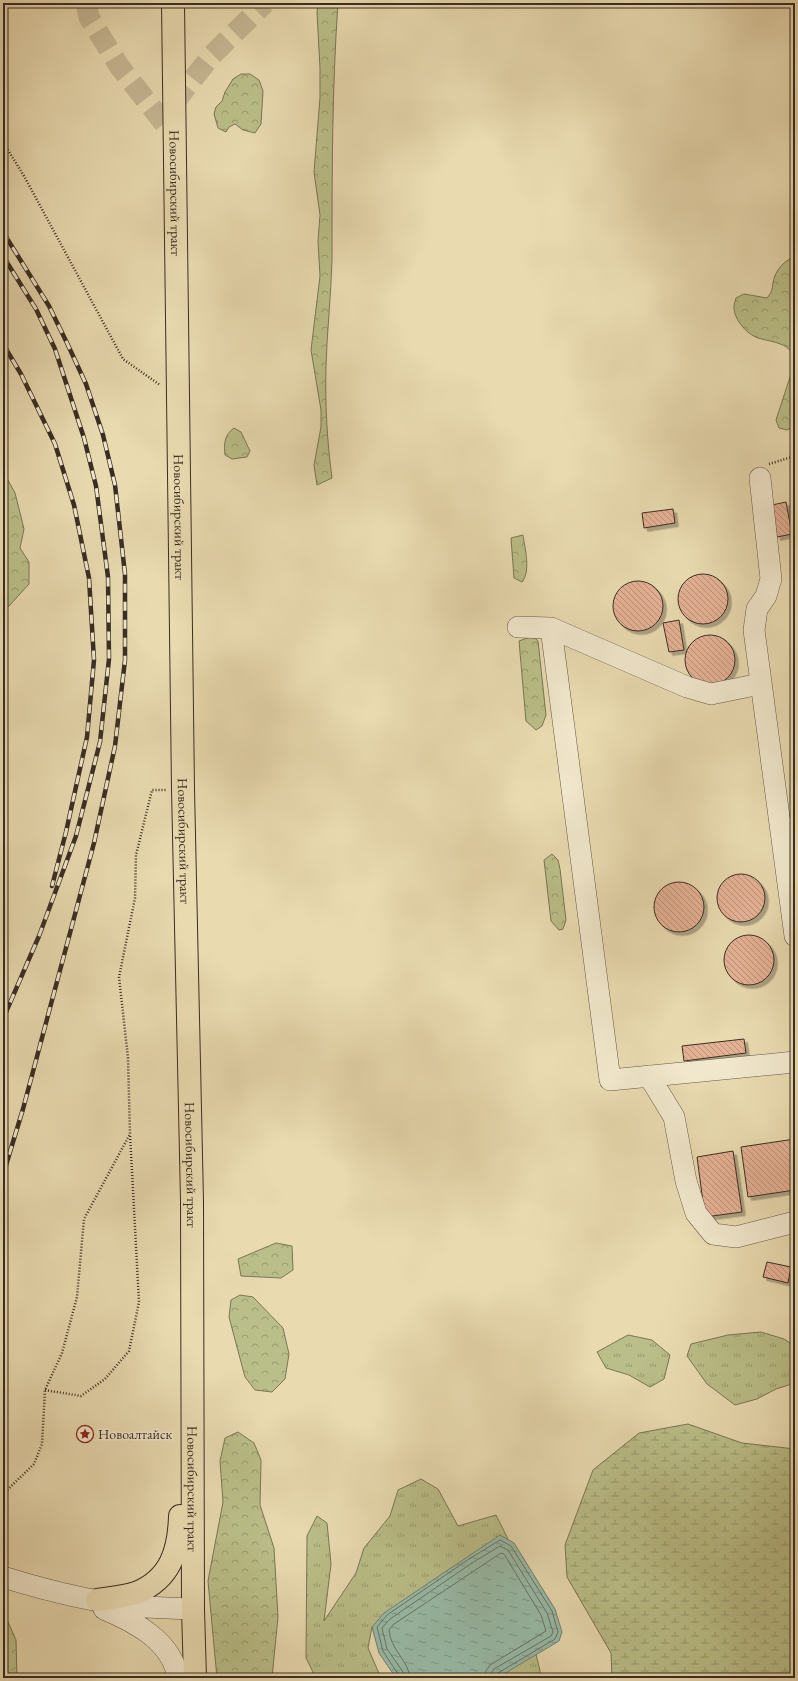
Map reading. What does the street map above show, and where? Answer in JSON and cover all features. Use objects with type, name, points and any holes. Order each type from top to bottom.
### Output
[{"type":"main road","name":"Новосибирский тракт","points":[[173,3],[183,789],[192,1247],[193,1609],[195,1678]]},
{"type":"main road","points":[[97,1600],[135,1593],[154,1584],[172,1561],[177,1549],[180,1535],[186,1299],[192,1247]]},
{"type":"street","points":[[760,478],[771,580],[766,596],[757,609],[754,630],[760,684],[795,936]]},
{"type":"street","points":[[518,627],[551,628],[687,687],[711,694],[760,684]]},
{"type":"street","points":[[551,628],[610,1080],[795,1062]]},
{"type":"street","points":[[649,1076],[674,1118],[686,1181],[696,1213],[713,1234],[736,1237],[795,1222]]},
{"type":"street","points":[[3,1577],[97,1600],[134,1606],[193,1609]]},
{"type":"street","points":[[74,1595],[126,1618],[142,1627],[160,1643],[170,1656],[178,1678]]},
{"type":"path","points":[[3,142],[24,176],[123,359],[179,398]]},
{"type":"path","points":[[760,478],[760,466],[795,456]]},
{"type":"path","points":[[45,1390],[81,1396],[105,1379],[129,1351],[139,1302],[130,1134],[128,1058],[119,977],[135,898],[136,855],[152,790],[183,789]]},
{"type":"path","points":[[3,1494],[34,1464],[42,1444],[45,1390],[62,1353],[77,1298],[84,1219],[130,1134]]},
{"type":"green space","points":[[318,3],[338,3],[333,100],[332,260],[326,380],[326,408],[332,478],[317,485],[314,465],[321,427],[321,410],[311,350],[320,276],[318,241],[320,215],[314,172],[320,98],[317,13]]},
{"type":"green space","points":[[241,74],[250,74],[259,80],[263,91],[261,124],[255,133],[243,130],[235,124],[229,127],[226,132],[218,128],[214,114],[216,107],[222,101],[225,92],[233,79]]},
{"type":"green space","points":[[795,257],[795,426],[787,430],[779,428],[776,420],[793,368],[794,360],[792,353],[789,349],[778,343],[758,338],[746,330],[736,317],[734,304],[736,298],[744,294],[767,298],[772,291],[777,271],[782,265]]},
{"type":"green space","points":[[234,428],[241,432],[250,451],[247,457],[232,459],[225,455],[226,437]]},
{"type":"green space","points":[[3,471],[15,493],[24,529],[20,548],[29,562],[29,584],[3,611]]},
{"type":"green space","points":[[523,535],[527,566],[525,577],[522,582],[514,578],[511,538]]},
{"type":"green space","points":[[530,637],[535,638],[538,641],[546,715],[542,726],[536,730],[526,721],[519,641]]},
{"type":"green space","points":[[552,854],[558,860],[560,869],[566,920],[563,929],[559,930],[551,921],[544,860]]},
{"type":"green space","points":[[276,1243],[292,1246],[293,1270],[281,1278],[241,1276],[238,1259]]},
{"type":"green space","points":[[240,1295],[253,1297],[283,1328],[289,1354],[285,1379],[272,1392],[255,1390],[245,1377],[229,1317],[231,1300]]},
{"type":"green space","points":[[761,1332],[784,1339],[795,1346],[795,1383],[776,1389],[757,1399],[735,1405],[707,1384],[687,1356],[691,1344],[728,1335]]},
{"type":"green space","points":[[628,1335],[652,1340],[670,1355],[664,1379],[650,1387],[629,1375],[606,1368],[597,1352]]},
{"type":"green space","points":[[688,1424],[742,1443],[795,1449],[795,1678],[612,1678],[611,1653],[567,1577],[565,1545],[593,1470],[639,1433]]},
{"type":"green space","points":[[238,1432],[254,1443],[261,1460],[260,1505],[274,1548],[278,1617],[272,1678],[217,1678],[208,1581],[223,1502],[220,1461],[225,1438]]},
{"type":"green space","points":[[421,1479],[438,1489],[458,1526],[496,1515],[508,1539],[541,1675],[538,1678],[423,1678],[393,1625],[372,1627],[368,1648],[381,1678],[309,1678],[313,1672],[306,1658],[307,1536],[317,1516],[327,1523],[331,1564],[324,1621],[356,1573],[364,1548],[390,1516],[398,1490]]},
{"type":"green space","points":[[3,1615],[5,1615],[16,1640],[17,1678],[3,1678]]},
{"type":"water","points":[[500,1535],[514,1543],[555,1609],[562,1632],[559,1641],[497,1678],[396,1678],[379,1653],[372,1627],[384,1613]]},
{"type":"building","points":[[786,502],[792,534],[777,537],[772,505]]},
{"type":"building","points":[[673,509],[675,523],[644,528],[642,513]]},
{"type":"building","points":[[703,574],[712,576],[723,585],[728,599],[726,608],[717,619],[703,624],[694,622],[683,613],[678,599],[680,590],[689,579]]},
{"type":"building","points":[[638,581],[647,583],[658,592],[663,606],[661,615],[652,626],[638,631],[629,629],[618,620],[613,606],[615,597],[624,586]]},
{"type":"building","points":[[679,620],[684,650],[669,652],[663,623]]},
{"type":"building","points":[[710,635],[719,637],[730,646],[735,660],[733,669],[724,680],[710,685],[701,683],[690,674],[685,660],[687,651],[696,640]]},
{"type":"building","points":[[736,874],[746,874],[755,878],[761,884],[764,889],[764,907],[755,918],[746,922],[736,922],[727,918],[721,912],[717,903],[717,893],[721,884],[727,878]]},
{"type":"building","points":[[679,882],[688,884],[699,893],[704,907],[702,916],[693,927],[679,932],[670,930],[659,921],[654,907],[656,898],[665,887]]},
{"type":"building","points":[[749,935],[758,937],[769,946],[774,960],[772,969],[763,980],[749,985],[740,983],[729,974],[724,960],[726,951],[735,940]]},
{"type":"building","points":[[744,1039],[746,1053],[684,1061],[682,1046]]},
{"type":"building","points":[[795,1139],[795,1190],[748,1197],[741,1147]]},
{"type":"building","points":[[733,1151],[742,1212],[705,1217],[697,1157]]},
{"type":"building","points":[[767,1262],[791,1267],[788,1283],[763,1277]]},
{"type":"tunnel","points":[[86,3],[89,17],[119,66],[174,136]]},
{"type":"tunnel","points":[[174,103],[212,55],[265,3]]},
{"type":"railway","points":[[3,232],[49,306],[86,384],[103,435],[115,485],[125,574],[125,660],[115,746],[94,843],[23,1109],[3,1175]]},
{"type":"railway","points":[[3,256],[36,309],[55,349],[84,438],[96,486],[108,577],[109,659],[100,742],[76,836],[39,936],[3,1019]]},
{"type":"railway","points":[[3,344],[21,374],[55,444],[74,505],[89,578],[94,660],[87,737],[66,832],[52,886]]},
{"type":"place","name":"Новоалтайск","points":[[85,1434]]}]
